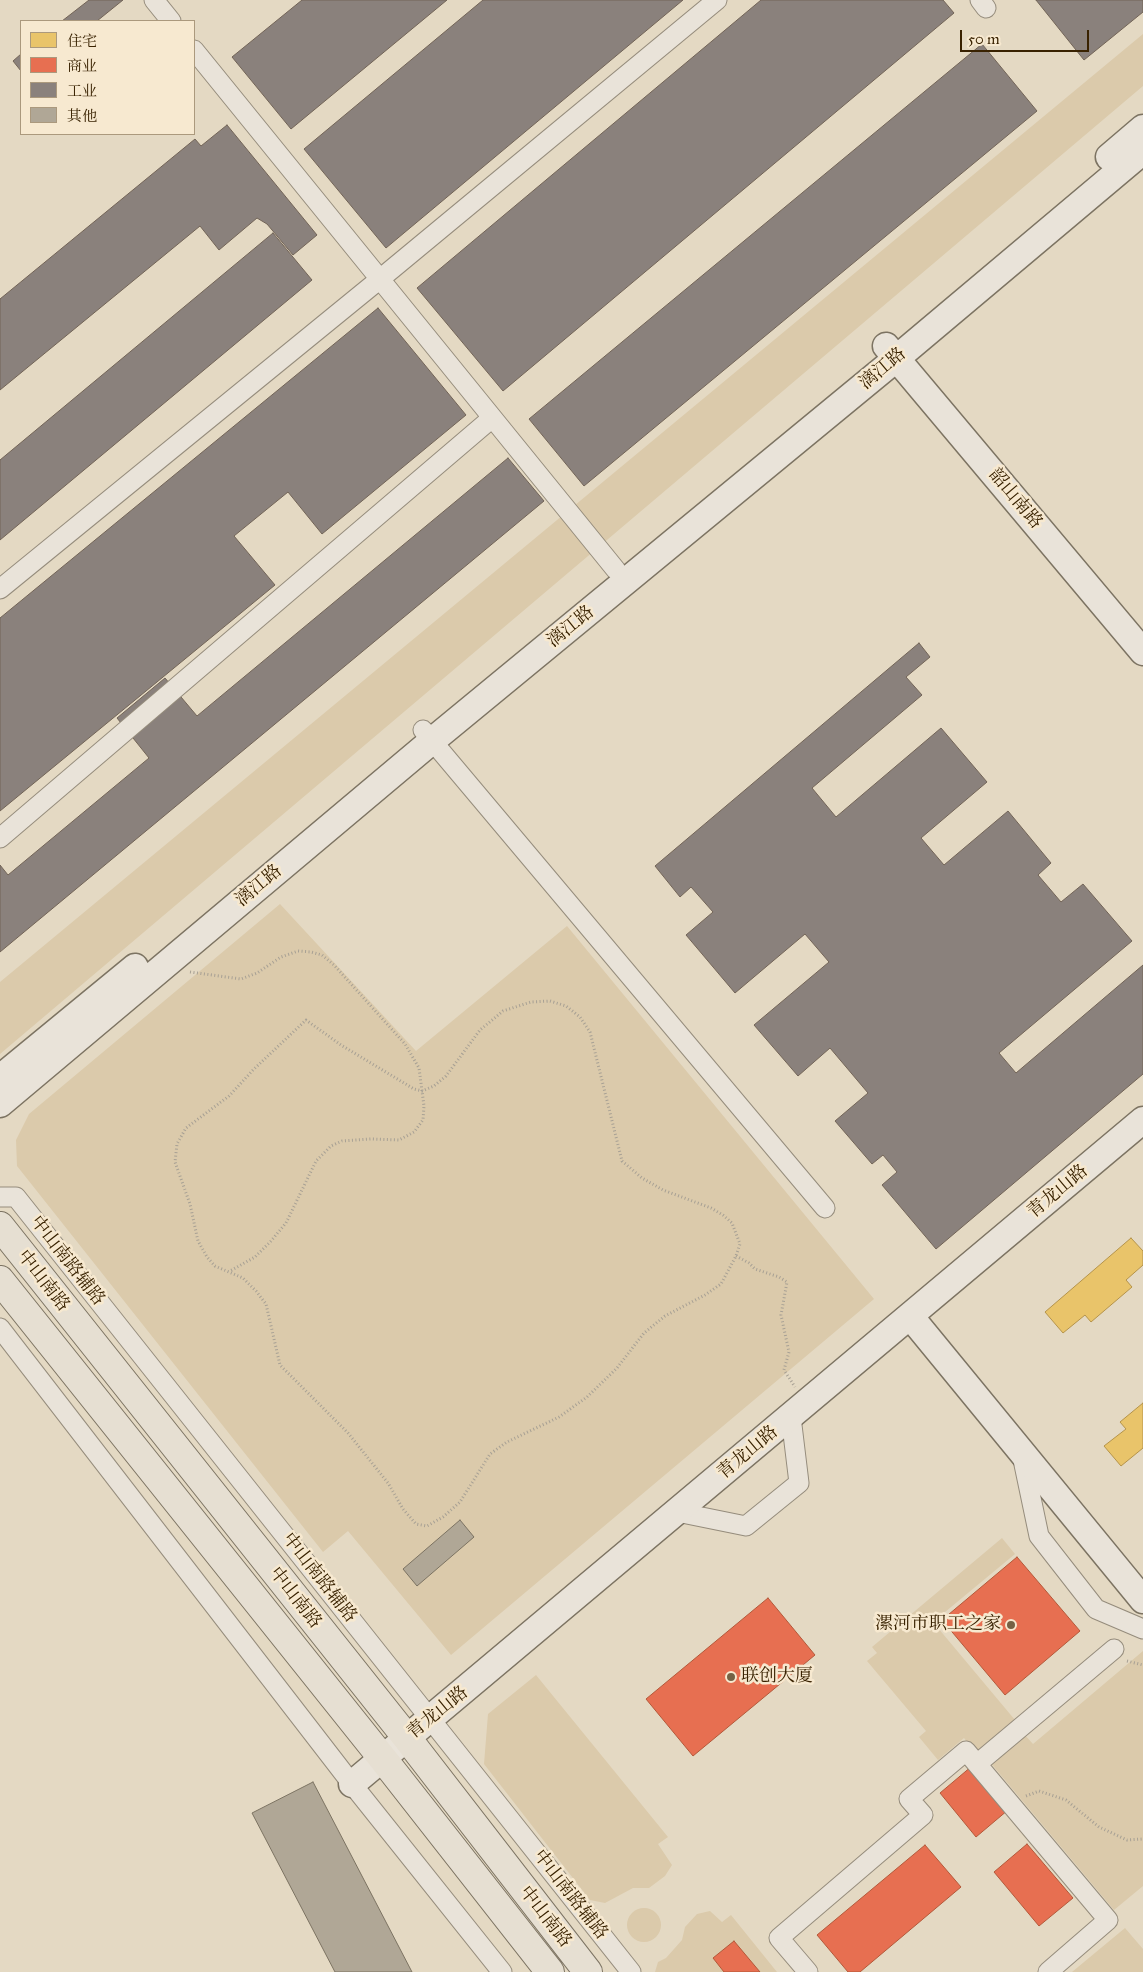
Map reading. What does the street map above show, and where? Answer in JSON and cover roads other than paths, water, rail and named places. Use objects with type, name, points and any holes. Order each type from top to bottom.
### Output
[{"type":"main road","name":"中山南路","points":[[0,1226],[407,1738],[588,1972]]},
{"type":"main road","name":"中山南路","points":[[0,1280],[383,1759],[550,1972]]},
{"type":"street","points":[[154,0],[170,20]]},
{"type":"street","points":[[0,589],[380,279],[716,0]]},
{"type":"street","points":[[195,51],[616,570]]},
{"type":"street","name":"漓江路","points":[[0,1078],[428,735],[891,352],[1143,128]]},
{"type":"street","name":"漓江路","points":[[0,1104],[173,958],[616,570],[1143,152]]},
{"type":"street","name":"韶山南路","points":[[891,352],[1143,652]]},
{"type":"street","points":[[0,838],[492,418]]},
{"type":"street","points":[[428,735],[825,1208]]},
{"type":"street","name":"青龙山路","points":[[352,1784],[1143,1120]]},
{"type":"street","name":"中山南路辅路","points":[[0,1197],[16,1197],[631,1972]]},
{"type":"street","points":[[910,1316],[1143,1600]]},
{"type":"street","points":[[0,1328],[352,1784],[502,1972]]},
{"type":"street","points":[[677,1512],[746,1526],[798,1484],[799,1410]]},
{"type":"street","points":[[1021,1450],[1039,1536],[1096,1608],[1143,1629]]},
{"type":"street","points":[[978,1764],[1114,1649]]},
{"type":"street","points":[[808,1972],[779,1938],[923,1815],[909,1799],[966,1751],[1108,1920],[1048,1972]]},
{"type":"place","name":"漯河市职工之家","points":[[1011,1625]]},
{"type":"place","name":"联创大厦","points":[[731,1677]]}]
